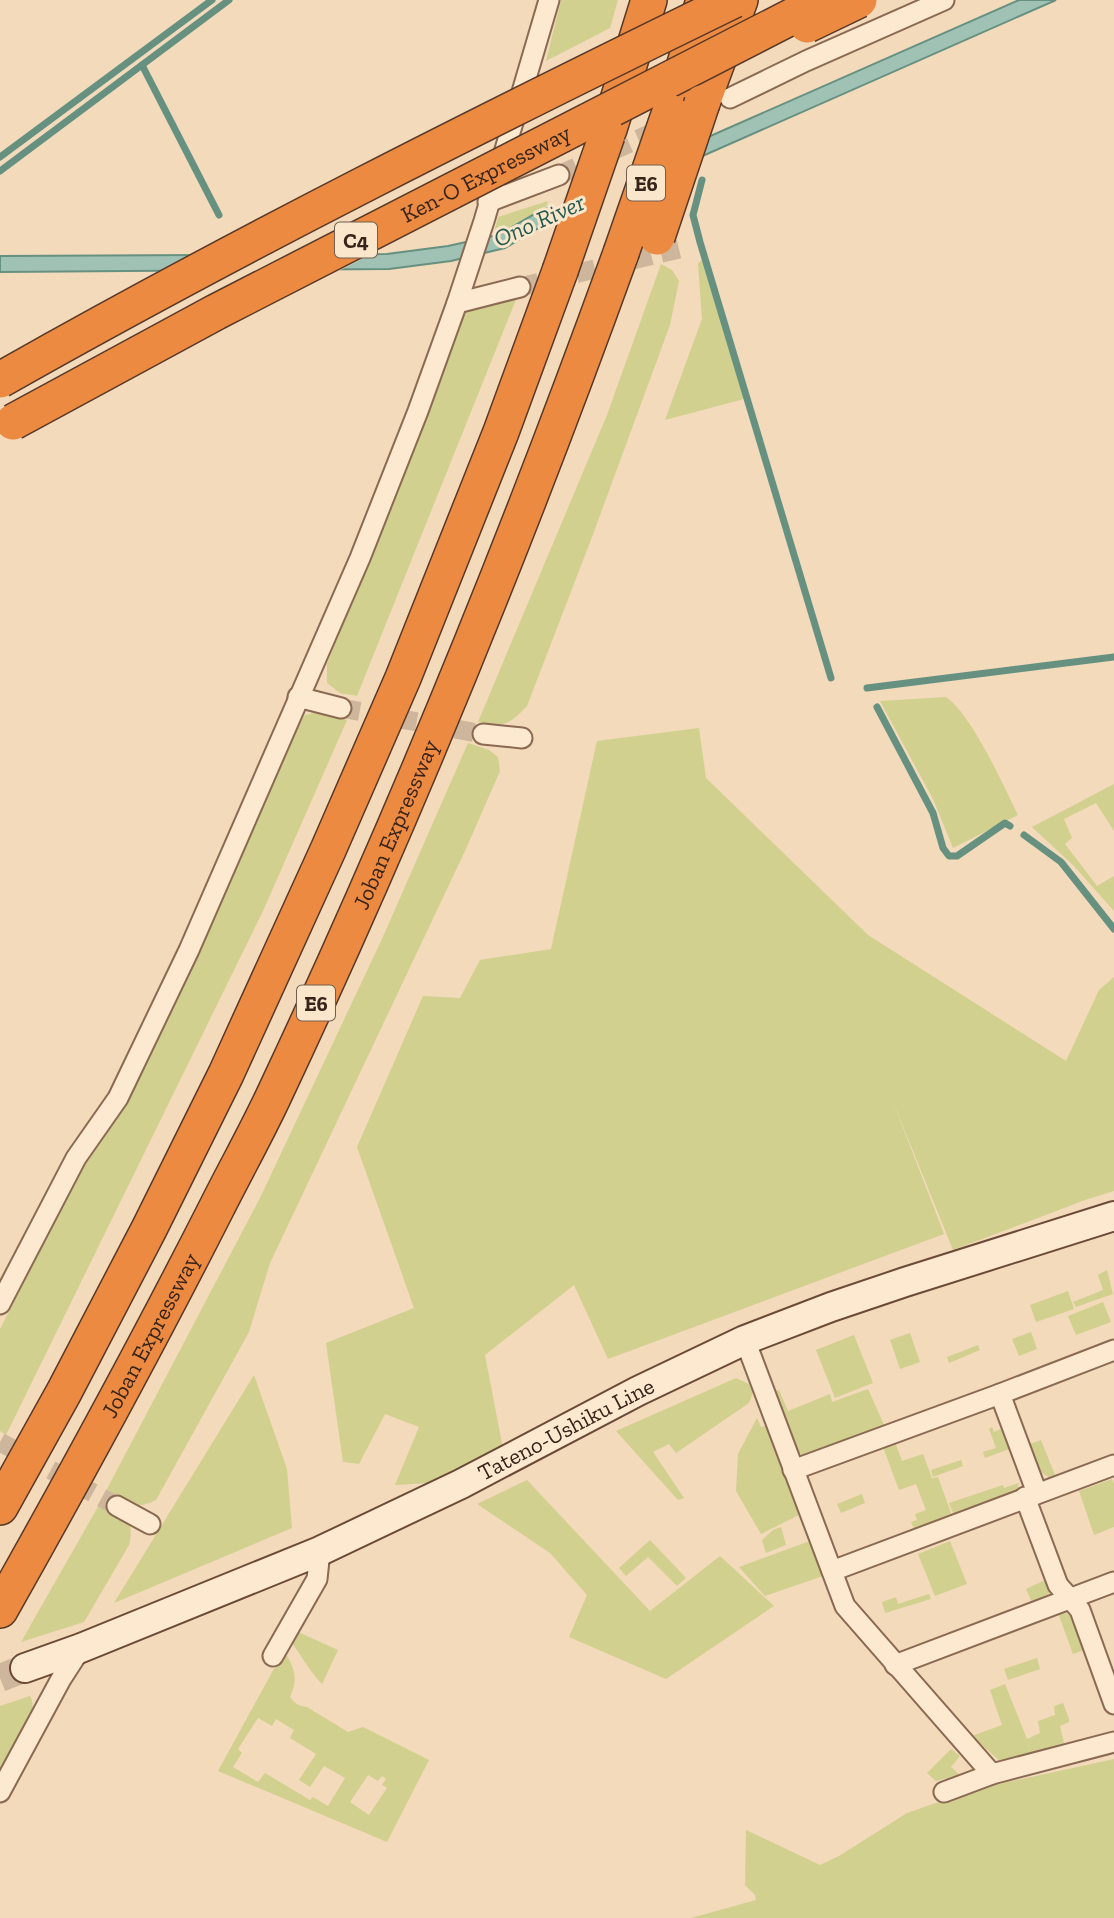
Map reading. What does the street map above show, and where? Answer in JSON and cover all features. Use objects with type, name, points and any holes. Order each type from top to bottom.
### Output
[{"type":"highway","name":"E6","points":[[0,1507],[64,1392],[226,1074],[403,678],[501,432],[560,271],[607,135],[649,0]]},
{"type":"highway","name":"Ken-O Expressway","points":[[0,380],[121,312],[698,8],[734,0]]},
{"type":"highway","points":[[578,372],[657,237],[701,104],[740,0]]},
{"type":"highway","name":"Ken-O Expressway","points":[[0,429],[216,312],[823,0]]},
{"type":"highway","points":[[702,62],[768,45],[859,0]]},
{"type":"highway","name":"Joban Expressway","points":[[0,1610],[108,1417],[274,1096],[377,868],[482,619],[621,253],[701,104],[698,8]]},
{"type":"main road","name":"Tateno-Ushiku Line","points":[[25,1668],[320,1552],[530,1449],[638,1391],[745,1340],[905,1282],[1114,1216]]},
{"type":"street","points":[[0,1304],[76,1158],[118,1098],[189,950],[360,558],[457,303],[549,0]]},
{"type":"street","points":[[806,61],[823,0]]},
{"type":"street","points":[[701,104],[944,0]]},
{"type":"street","points":[[486,212],[559,175]]},
{"type":"street","points":[[457,303],[520,287]]},
{"type":"street","points":[[298,697],[341,708]]},
{"type":"street","points":[[483,734],[522,738]]},
{"type":"street","points":[[745,1340],[845,1606],[992,1774]]},
{"type":"street","points":[[793,1470],[1114,1350]]},
{"type":"street","points":[[1000,1394],[1058,1585],[1080,1610],[1114,1704]]},
{"type":"street","points":[[832,1571],[1114,1465]]},
{"type":"street","points":[[117,1506],[150,1524]]},
{"type":"street","points":[[273,1656],[317,1579],[320,1552]]},
{"type":"street","points":[[895,1665],[1114,1582]]},
{"type":"street","points":[[0,1792],[61,1679],[81,1648]]},
{"type":"street","points":[[944,1792],[992,1774],[1114,1742]]},
{"type":"shaded area","points":[[561,0],[618,0],[610,28],[546,61]]},
{"type":"shaded area","points":[[548,201],[546,208],[493,236],[498,217]]},
{"type":"shaded area","points":[[704,257],[744,399],[665,420],[702,319],[698,264]]},
{"type":"shaded area","points":[[661,264],[672,270],[679,281],[670,325],[527,706],[506,723],[494,725],[478,722],[607,415]]},
{"type":"shaded area","points":[[517,297],[357,696],[340,693],[327,683],[327,664],[467,308]]},
{"type":"shaded area","points":[[946,697],[976,734],[1018,815],[953,848],[933,799],[880,701]]},
{"type":"shaded area","points":[[325,710],[347,720],[263,911],[6,1435],[0,1431],[0,1329],[84,1166],[130,1099],[295,730],[305,715]]},
{"type":"shaded area","points":[[699,728],[706,778],[868,935],[1066,1061],[1099,990],[1114,977],[1114,1191],[953,1250],[892,1099],[944,1234],[608,1359],[574,1285],[485,1355],[503,1449],[429,1483],[395,1485],[419,1427],[385,1414],[359,1464],[343,1462],[326,1343],[414,1308],[357,1147],[423,996],[460,998],[480,960],[551,949],[597,741]]},
{"type":"shaded area","points":[[468,743],[489,750],[498,757],[500,771],[465,851],[270,1263],[249,1332],[156,1500],[142,1505],[130,1504],[107,1489],[260,1198],[382,939]]},
{"type":"shaded area","points":[[1114,784],[1114,831],[1096,803],[1064,819],[1072,838],[1065,844],[1097,886],[1114,876],[1114,911],[1074,866],[1032,827]]},
{"type":"shaded area","points":[[1107,1270],[1113,1294],[1076,1307],[1073,1302],[1103,1290],[1098,1275]]},
{"type":"shaded area","points":[[1068,1291],[1074,1309],[1036,1322],[1030,1305]]},
{"type":"shaded area","points":[[1103,1302],[1111,1322],[1076,1335],[1068,1316]]},
{"type":"shaded area","points":[[1031,1332],[1037,1349],[1019,1356],[1012,1339]]},
{"type":"shaded area","points":[[910,1333],[920,1362],[900,1369],[890,1340]]},
{"type":"shaded area","points":[[854,1335],[873,1383],[835,1398],[816,1350]]},
{"type":"shaded area","points":[[978,1345],[980,1350],[949,1363],[947,1357]]},
{"type":"shaded area","points":[[254,1375],[287,1469],[292,1528],[114,1603]]},
{"type":"shaded area","points":[[736,1378],[749,1384],[753,1392],[749,1403],[676,1453],[669,1444],[653,1452],[684,1498],[678,1500],[616,1431]]},
{"type":"shaded area","points":[[868,1389],[885,1427],[808,1457],[799,1453],[774,1391],[779,1390],[788,1411],[830,1394],[832,1402]]},
{"type":"shaded area","points":[[757,1418],[761,1427],[766,1426],[799,1515],[761,1534],[736,1491],[738,1454]]},
{"type":"shaded area","points":[[992,1427],[994,1432],[1001,1429],[1009,1449],[985,1458],[983,1452],[996,1448],[989,1429]]},
{"type":"shaded area","points":[[1041,1440],[1055,1475],[1050,1478],[1041,1472],[1030,1444]]},
{"type":"shaded area","points":[[895,1442],[902,1461],[923,1454],[932,1478],[930,1479],[938,1477],[952,1516],[914,1529],[911,1522],[917,1520],[915,1514],[926,1510],[916,1484],[899,1490],[883,1447]]},
{"type":"shaded area","points":[[961,1460],[963,1466],[933,1477],[931,1470]]},
{"type":"shaded area","points":[[1112,1479],[1114,1527],[1094,1535],[1079,1491]]},
{"type":"shaded area","points":[[527,1480],[650,1611],[720,1556],[774,1606],[666,1679],[569,1637],[587,1595],[550,1553],[477,1504]]},
{"type":"shaded area","points":[[1019,1483],[1017,1490],[954,1515],[949,1503],[1003,1485],[1004,1488]]},
{"type":"shaded area","points":[[862,1494],[865,1503],[841,1513],[837,1504]]},
{"type":"shaded area","points":[[99,1505],[125,1518],[130,1529],[129,1545],[84,1622],[21,1642]]},
{"type":"shaded area","points":[[781,1527],[786,1545],[766,1553],[762,1540]]},
{"type":"shaded area","points":[[650,1540],[686,1578],[677,1586],[648,1557],[626,1576],[619,1568]]},
{"type":"shaded area","points":[[810,1541],[823,1576],[765,1596],[739,1567]]},
{"type":"shaded area","points":[[950,1541],[967,1584],[935,1596],[918,1554]]},
{"type":"shaded area","points":[[1047,1579],[1051,1589],[1046,1599],[1033,1605],[1026,1589]]},
{"type":"shaded area","points":[[929,1594],[931,1599],[885,1613],[882,1602],[896,1597],[898,1604]]},
{"type":"shaded area","points":[[1064,1612],[1070,1616],[1084,1650],[1073,1654],[1058,1613]]},
{"type":"shaded area","points":[[296,1631],[338,1650],[322,1684],[291,1642]]},
{"type":"shaded area","points":[[282,1654],[287,1656],[294,1671],[294,1686],[290,1697],[295,1703],[307,1707],[348,1732],[363,1727],[429,1760],[387,1842],[218,1771]],"holes":[[[258,1718],[272,1726],[276,1719],[294,1730],[290,1738],[316,1754],[299,1780],[310,1787],[324,1766],[345,1778],[328,1806],[313,1797],[310,1800],[265,1773],[258,1782],[233,1767],[242,1753],[238,1749]],[[368,1775],[378,1781],[382,1776],[386,1779],[382,1785],[387,1788],[369,1815],[350,1802]]]},
{"type":"shaded area","points":[[1037,1658],[1040,1669],[1008,1680],[1004,1669]]},
{"type":"shaded area","points":[[1005,1684],[1027,1739],[1040,1733],[1038,1721],[1055,1715],[1054,1706],[1063,1703],[1069,1719],[1069,1722],[1060,1726],[1064,1743],[1002,1763],[972,1736],[1002,1725],[990,1690]]},
{"type":"shaded area","points":[[30,1696],[33,1704],[28,1725],[0,1775],[0,1706]]},
{"type":"shaded area","points":[[951,1749],[960,1756],[951,1767],[960,1775],[936,1781],[927,1773]]},
{"type":"shaded area","points":[[1114,1759],[1114,1918],[691,1918],[756,1900],[755,1895],[745,1885],[746,1830],[820,1865],[907,1813],[976,1789]]},
{"type":"water","name":"Ono River","points":[[1019,0],[1056,0],[537,229],[505,248],[451,261],[389,269],[0,272],[0,256],[387,254],[448,246],[493,236],[538,212]]},
{"type":"pier","points":[[709,132],[698,161],[541,231],[550,202]]},
{"type":"pier","points":[[378,250],[335,273],[154,274],[196,251]]},
{"type":"waterway","points":[[0,157],[212,0]]},
{"type":"waterway","points":[[0,171],[229,0]]},
{"type":"waterway","points":[[142,65],[219,215]]},
{"type":"waterway","points":[[702,180],[693,215],[831,678]]},
{"type":"waterway","points":[[867,688],[1114,657]]},
{"type":"waterway","points":[[877,707],[933,813],[943,848],[949,856],[957,856],[1005,823],[1010,826]]},
{"type":"waterway","points":[[1024,835],[1061,862],[1114,929]]},
{"type":"tunnel","points":[[559,175],[665,127]]},
{"type":"tunnel","points":[[520,287],[679,249]]},
{"type":"tunnel","points":[[341,708],[483,734]]},
{"type":"tunnel","points":[[0,1442],[117,1506]]},
{"type":"tunnel","points":[[0,1678],[25,1668]]}]
